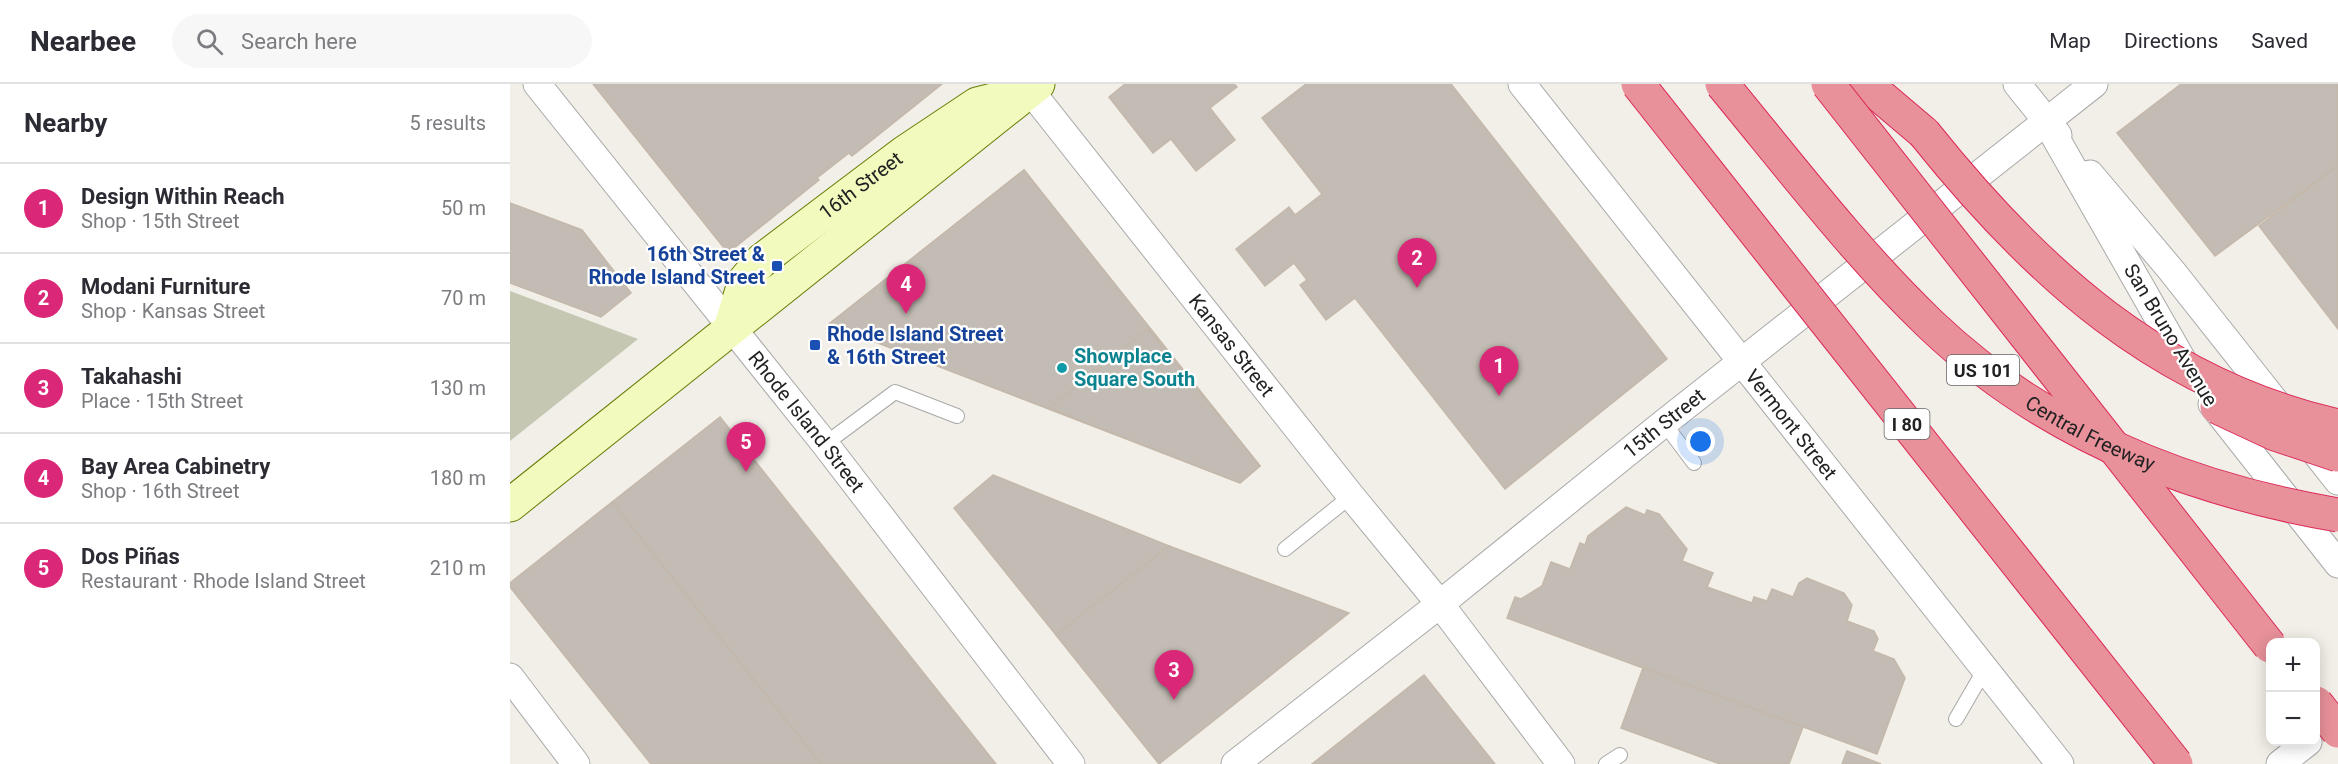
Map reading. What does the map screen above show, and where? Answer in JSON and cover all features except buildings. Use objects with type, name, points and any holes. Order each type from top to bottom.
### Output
[{"type":"highway","name":"I 80","points":[[1638,84],[2176,764]]},
{"type":"highway","name":"Central Freeway","points":[[1722,84],[1906,301],[1956,348],[2011,390],[2069,427],[2120,453],[2163,471],[2237,494],[2338,515]]},
{"type":"highway","points":[[1828,84],[2266,640]]},
{"type":"highway","points":[[1866,84],[1924,133],[2058,290],[2106,333],[2156,372],[2234,416],[2275,434],[2338,455]]},
{"type":"highway","points":[[2003,224],[2062,282],[2095,310],[2166,358],[2243,396],[2282,411],[2338,426]]},
{"type":"highway","points":[[2320,708],[2338,731]]},
{"type":"main road","name":"16th Street","points":[[510,505],[1031,86]]},
{"type":"street","name":"Rhode Island Street","points":[[537,84],[825,444],[1071,764]]},
{"type":"street","name":"Vermont Street","points":[[1522,84],[2060,764]]},
{"type":"street","name":"San Bruno Avenue","points":[[2017,84],[2171,270],[2338,481]]},
{"type":"street","name":"15th Street","points":[[1235,764],[1440,604],[1741,361],[2094,84]]},
{"type":"street","name":"Kansas Street","points":[[1031,86],[1351,496],[1440,604],[1561,764]]},
{"type":"street","name":"San Bruno Avenue","points":[[2046,121],[2195,381],[2338,564]]},
{"type":"street","points":[[510,677],[576,764]]},
{"type":"street","points":[[2320,733],[2338,718]]},
{"type":"street","points":[[2280,764],[2302,746]]},
{"type":"lane","points":[[825,444],[895,392],[957,416]]},
{"type":"lane","points":[[1664,423],[1694,463]]},
{"type":"lane","points":[[1285,549],[1351,496]]},
{"type":"lane","points":[[1956,719],[1985,669]]},
{"type":"lane","points":[[1605,764],[1620,755]]},
{"type":"shaded area","points":[[510,291],[638,339],[510,441]]},
{"type":"place","name":"16th Street & Rhode Island Street","points":[[777,266]]},
{"type":"place","name":"Modani Furniture","points":[[1417,288]]},
{"type":"place","name":"Bay Area Cabinetry","points":[[906,314]]},
{"type":"place","name":"Rhode Island Street & 16th Street","points":[[815,345]]},
{"type":"place","name":"Showplace Square South","points":[[1062,368]]},
{"type":"place","name":"Design Within Reach","points":[[1499,396]]},
{"type":"place","name":"Dos Piñas","points":[[746,472]]},
{"type":"place","name":"Takahashi","points":[[1174,700]]}]
